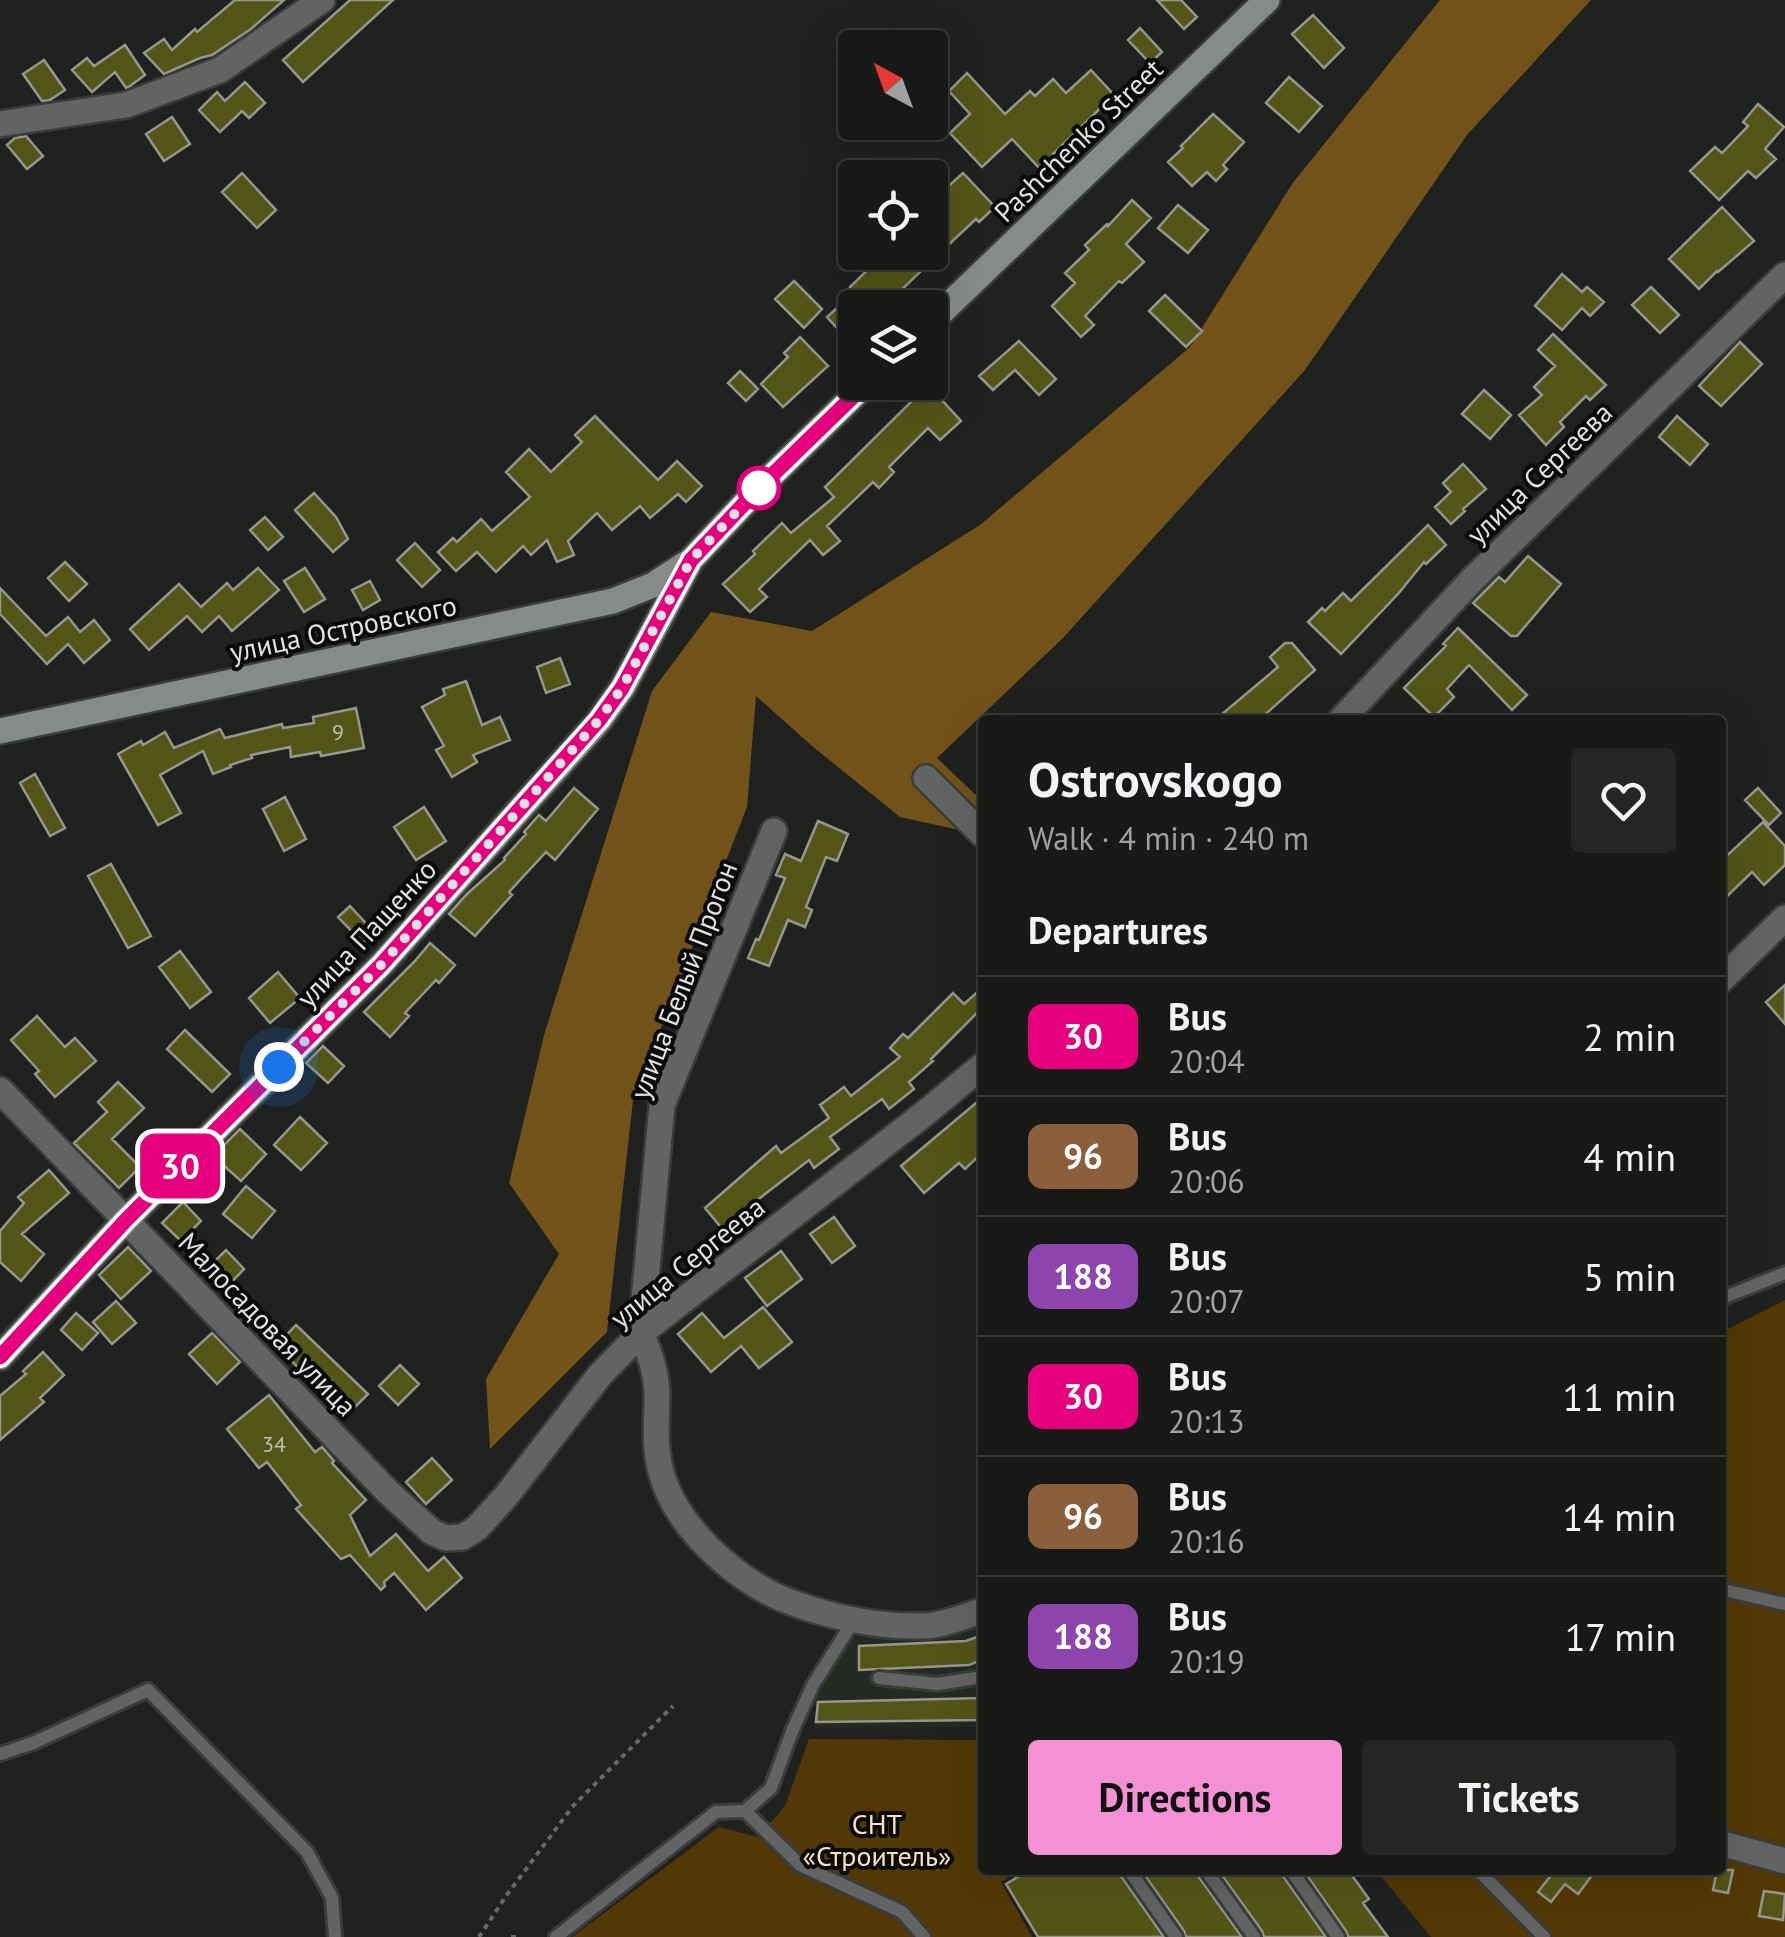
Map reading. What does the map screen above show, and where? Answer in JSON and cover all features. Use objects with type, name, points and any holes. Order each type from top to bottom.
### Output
[{"type":"street","points":[[0,124],[126,105],[220,70],[322,0]]},
{"type":"street","name":"Pashchenko Street","points":[[948,306],[1267,0]]},
{"type":"street","name":"улица Сергеева","points":[[1346,715],[1472,580],[1785,275]]},
{"type":"street","points":[[691,560],[849,400]]},
{"type":"street","name":"улица Островского","points":[[0,731],[613,601],[653,584],[691,560]]},
{"type":"street","name":"улица Пащенко","points":[[0,1357],[126,1220],[381,965],[599,720],[622,688],[691,560]]},
{"type":"street","points":[[926,778],[978,830]]},
{"type":"street","name":"улица Белый Прогон","points":[[641,1333],[662,1105],[774,831]]},
{"type":"street","points":[[1726,975],[1785,918]]},
{"type":"street","name":"улица Сергеева","points":[[463,1537],[477,1528],[506,1496],[600,1375],[641,1333],[978,1069]]},
{"type":"street","name":"Малосадовая улица","points":[[0,1090],[413,1516],[446,1538],[463,1537]]},
{"type":"street","points":[[641,1333],[657,1388],[660,1468],[674,1504],[695,1534],[721,1560],[756,1585],[793,1604],[854,1620],[927,1627],[978,1612]]},
{"type":"street","points":[[1726,1845],[1785,1860]]},
{"type":"lane","points":[[1726,1297],[1785,1273]]},
{"type":"lane","points":[[1726,1590],[1785,1604]]},
{"type":"lane","points":[[556,1937],[716,1812],[744,1811],[771,1788],[812,1685],[854,1620]]},
{"type":"lane","points":[[879,1678],[938,1684],[978,1678]]},
{"type":"lane","points":[[0,1754],[33,1743],[148,1690],[307,1852],[332,1898],[335,1937]]},
{"type":"lane","points":[[744,1811],[800,1865],[902,1912],[924,1937]]},
{"type":"lane","points":[[1133,1875],[1176,1937]]},
{"type":"lane","points":[[1210,1875],[1254,1937]]},
{"type":"lane","points":[[1295,1875],[1338,1937]]},
{"type":"lane","points":[[1483,1875],[1544,1937]]},
{"type":"path","points":[[478,1937],[574,1806],[674,1706]]},
{"type":"shaded area","points":[[1440,0],[1591,0],[1467,135],[1305,370],[1063,638],[937,758],[978,797],[978,834],[900,817],[756,696],[747,807],[633,1100],[607,1332],[490,1449],[486,1379],[559,1254],[509,1183],[544,1035],[652,691],[711,612],[812,631],[980,525],[1190,347],[1292,184]]},
{"type":"shaded area","points":[[978,1624],[978,1727],[814,1728],[816,1697],[846,1638],[954,1633]]},
{"type":"green space","points":[[1785,1300],[1785,1937],[1431,1937],[1380,1875],[1726,1875],[1726,1330]]},
{"type":"green space","name":"СНТ «Строитель»","points":[[809,1739],[978,1740],[978,1875],[1013,1875],[1001,1882],[1032,1937],[572,1937],[719,1827],[758,1837],[785,1806]]},
{"type":"building","points":[[235,0],[284,0],[251,29],[212,55],[164,74],[144,53],[164,39],[172,50]]},
{"type":"building","points":[[350,0],[393,0],[303,82],[283,60]]},
{"type":"building","points":[[1157,0],[1181,0],[1197,17],[1184,29]]},
{"type":"building","points":[[1313,15],[1344,48],[1324,68],[1292,34]]},
{"type":"building","points":[[1140,28],[1162,52],[1150,63],[1128,40]]},
{"type":"building","points":[[125,45],[145,75],[126,88],[115,72],[92,92],[72,70],[87,58],[94,66]]},
{"type":"building","points":[[44,60],[65,90],[42,101],[23,74]]},
{"type":"building","points":[[1091,70],[1114,95],[1041,170],[1012,139],[982,167],[950,133],[970,114],[949,91],[967,73],[1005,114],[1030,91],[1035,96],[1053,79],[1066,93]]},
{"type":"building","points":[[1289,77],[1322,106],[1299,132],[1266,103]]},
{"type":"building","points":[[245,82],[265,103],[249,118],[242,111],[220,132],[199,110],[217,92],[225,101]]},
{"type":"building","points":[[1758,104],[1784,127],[1765,149],[1776,159],[1756,178],[1748,171],[1719,200],[1690,171],[1715,147],[1722,153],[1748,126],[1743,122]]},
{"type":"building","points":[[1213,114],[1244,142],[1223,165],[1227,169],[1216,181],[1207,172],[1192,186],[1168,162]]},
{"type":"building","points":[[172,117],[190,144],[164,161],[146,134]]},
{"type":"building","points":[[26,136],[43,156],[27,169],[7,145]]},
{"type":"building","points":[[242,173],[276,210],[257,228],[222,192]]},
{"type":"building","points":[[963,173],[995,207],[948,246],[948,187]]},
{"type":"building","points":[[1132,200],[1151,218],[1126,244],[1144,262],[1085,316],[1094,325],[1081,337],[1052,306],[1075,283],[1065,273],[1089,250],[1085,245]]},
{"type":"building","points":[[1178,205],[1208,230],[1188,253],[1158,228]]},
{"type":"building","points":[[1722,207],[1754,241],[1699,289],[1669,259]]},
{"type":"building","points":[[867,270],[922,270],[901,290],[850,287]]},
{"type":"building","points":[[1562,274],[1582,292],[1587,287],[1604,302],[1590,316],[1582,308],[1562,330],[1535,306]]},
{"type":"building","points":[[794,281],[822,309],[804,328],[775,299]]},
{"type":"building","points":[[1651,287],[1679,315],[1660,333],[1632,305]]},
{"type":"building","points":[[1165,295],[1202,331],[1186,347],[1149,311]]},
{"type":"building","points":[[838,307],[838,329],[827,317]]},
{"type":"building","points":[[1553,334],[1606,385],[1590,400],[1586,396],[1560,422],[1564,427],[1546,445],[1519,415],[1542,395],[1534,387],[1555,366],[1538,350]]},
{"type":"building","points":[[800,337],[828,366],[783,407],[761,384],[788,357],[784,353]]},
{"type":"building","points":[[1019,341],[1056,379],[1039,395],[1015,370],[993,390],[979,376]]},
{"type":"building","points":[[1740,342],[1762,364],[1721,406],[1699,386]]},
{"type":"building","points":[[740,371],[758,389],[746,401],[728,383]]},
{"type":"building","points":[[1484,390],[1511,415],[1490,439],[1462,414]]},
{"type":"building","points":[[913,400],[942,400],[961,421],[940,440],[928,428],[889,467],[894,472],[879,488],[873,482],[827,526],[840,541],[823,555],[810,540],[759,589],[767,597],[750,612],[723,584],[782,523],[791,533],[834,497],[825,487]]},
{"type":"building","points":[[595,416],[658,480],[677,461],[702,486],[686,502],[678,494],[650,518],[640,506],[612,530],[597,513],[568,541],[574,555],[557,562],[547,540],[531,555],[523,546],[496,572],[477,552],[456,571],[438,552],[453,538],[457,542],[481,519],[492,531],[530,497],[506,472],[529,449],[551,472],[582,442],[575,435]]},
{"type":"building","points":[[1677,416],[1708,444],[1690,465],[1659,437]]},
{"type":"building","points":[[1463,464],[1486,489],[1451,524],[1435,507],[1451,492],[1443,483]]},
{"type":"building","points":[[314,493],[336,517],[348,539],[333,552],[295,510]]},
{"type":"building","points":[[265,517],[283,537],[268,550],[250,530]]},
{"type":"building","points":[[1428,525],[1446,545],[1424,562],[1341,654],[1308,622],[1343,593],[1351,601]]},
{"type":"building","points":[[415,543],[440,570],[422,587],[397,560]]},
{"type":"building","points":[[1528,556],[1561,584],[1517,636],[1511,636],[1473,603],[1499,577],[1505,582]]},
{"type":"building","points":[[65,562],[87,584],[69,601],[48,578]]},
{"type":"building","points":[[258,568],[279,590],[232,631],[219,616],[202,632],[187,616],[149,650],[130,629],[179,584],[201,607],[227,583],[233,590]]},
{"type":"building","points":[[305,568],[325,599],[304,612],[284,581]]},
{"type":"building","points":[[370,581],[380,600],[363,610],[352,590]]},
{"type":"building","points":[[0,588],[46,636],[68,617],[80,632],[94,620],[110,640],[84,663],[68,644],[47,664],[0,614]]},
{"type":"building","points":[[1458,628],[1527,695],[1512,710],[1469,665],[1447,689],[1454,697],[1432,715],[1404,688],[1446,646],[1443,644]]},
{"type":"building","points":[[1285,643],[1292,643],[1315,670],[1265,715],[1221,715],[1278,667],[1270,657]]},
{"type":"building","points":[[560,658],[570,684],[546,693],[537,667]]},
{"type":"building","points":[[466,681],[482,725],[500,717],[510,740],[473,755],[477,762],[452,777],[436,750],[444,746],[422,707],[445,695],[443,689]]},
{"type":"building","points":[[356,708],[364,748],[291,757],[290,747],[251,755],[252,758],[213,774],[203,751],[160,775],[181,813],[158,825],[118,754],[165,732],[174,748],[220,729],[225,738],[282,724],[283,728],[314,723],[313,717]]},
{"type":"building","points":[[35,774],[65,828],[50,836],[20,783]]},
{"type":"building","points":[[574,788],[598,809],[555,860],[546,852],[475,936],[449,914],[505,860],[539,815],[546,821]]},
{"type":"building","points":[[1758,788],[1781,813],[1769,825],[1745,800]]},
{"type":"building","points":[[285,797],[306,839],[284,851],[263,809]]},
{"type":"building","points":[[424,807],[446,841],[416,860],[394,827]]},
{"type":"building","points":[[818,821],[848,834],[837,861],[826,857],[806,907],[812,910],[805,927],[788,920],[769,966],[748,958],[785,878],[776,875],[785,854],[801,861]]},
{"type":"building","points":[[1763,822],[1785,846],[1785,865],[1764,885],[1752,872],[1726,897],[1726,856]]},
{"type":"building","points":[[111,864],[151,936],[128,948],[88,876]]},
{"type":"building","points":[[350,906],[374,932],[363,943],[338,917]]},
{"type":"building","points":[[430,943],[455,965],[405,1013],[409,1016],[390,1037],[364,1012]]},
{"type":"building","points":[[180,951],[211,992],[190,1008],[159,967]]},
{"type":"building","points":[[278,972],[300,998],[270,1023],[249,998]]},
{"type":"building","points":[[1785,985],[1785,1024],[1766,1002]]},
{"type":"building","points":[[978,992],[978,1012],[909,1082],[914,1089],[889,1109],[882,1099],[830,1137],[839,1149],[814,1168],[809,1160],[724,1231],[705,1208],[776,1146],[781,1153],[829,1118],[820,1105],[844,1087],[851,1096],[900,1057],[890,1048],[903,1034],[908,1038],[953,993],[964,1004]]},
{"type":"building","points":[[37,1016],[65,1047],[75,1038],[96,1061],[55,1097],[35,1074],[39,1071],[11,1040]]},
{"type":"building","points":[[185,1030],[230,1074],[212,1092],[167,1049]]},
{"type":"building","points":[[323,1046],[344,1066],[328,1083],[306,1063]]},
{"type":"building","points":[[118,1082],[144,1108],[112,1139],[140,1167],[119,1188],[74,1143],[107,1112],[98,1102]]},
{"type":"building","points":[[978,1101],[978,1157],[965,1169],[959,1163],[924,1193],[901,1166]]},
{"type":"building","points":[[300,1117],[327,1143],[301,1170],[274,1145]]},
{"type":"building","points":[[240,1129],[266,1154],[241,1181],[213,1156]]},
{"type":"building","points":[[49,1170],[69,1193],[22,1234],[44,1254],[21,1281],[0,1262],[0,1231],[24,1203],[18,1197]]},
{"type":"building","points":[[246,1186],[275,1211],[252,1238],[223,1214]]},
{"type":"building","points":[[183,1202],[201,1221],[181,1241],[162,1223]]},
{"type":"building","points":[[834,1217],[855,1246],[832,1263],[810,1234]]},
{"type":"building","points":[[128,1247],[151,1271],[121,1299],[99,1275]]},
{"type":"building","points":[[226,1250],[244,1269],[224,1290],[205,1271]]},
{"type":"building","points":[[781,1251],[802,1279],[767,1306],[745,1278]]},
{"type":"building","points":[[116,1301],[136,1323],[112,1344],[93,1322]]},
{"type":"building","points":[[763,1307],[792,1342],[759,1368],[741,1346],[711,1372],[678,1334],[702,1313],[724,1338]]},
{"type":"building","points":[[76,1313],[98,1333],[82,1350],[61,1330]]},
{"type":"building","points":[[296,1325],[368,1394],[347,1415],[276,1346]]},
{"type":"building","points":[[212,1333],[240,1362],[217,1384],[189,1354]]},
{"type":"building","points":[[43,1352],[64,1375],[40,1398],[44,1402],[0,1440],[0,1396],[26,1374],[23,1371]]},
{"type":"building","points":[[400,1365],[419,1384],[398,1405],[379,1386]]},
{"type":"building","points":[[269,1395],[315,1452],[322,1447],[366,1500],[350,1515],[370,1556],[396,1534],[428,1571],[444,1557],[462,1578],[426,1610],[394,1573],[381,1590],[350,1555],[341,1559],[296,1509],[301,1505],[267,1462],[259,1468],[227,1429]]},
{"type":"building","points":[[432,1458],[452,1480],[426,1504],[406,1482]]},
{"type":"building","points":[[978,1636],[978,1662],[969,1665],[859,1670],[859,1646],[966,1641]]},
{"type":"building","points":[[978,1698],[978,1720],[816,1722],[818,1702]]},
{"type":"building","points":[[1733,1870],[1728,1893],[1713,1890],[1716,1875]]},
{"type":"building","points":[[1021,1875],[1121,1875],[1164,1937],[1038,1937],[1006,1884]]},
{"type":"building","points":[[1145,1875],[1198,1875],[1242,1937],[1186,1937]]},
{"type":"building","points":[[1222,1875],[1283,1875],[1326,1937],[1264,1937]]},
{"type":"building","points":[[1307,1875],[1352,1875],[1369,1899],[1363,1903],[1388,1937],[1348,1937]]},
{"type":"building","points":[[1551,1875],[1592,1875],[1578,1894],[1565,1884],[1551,1902],[1538,1892]]},
{"type":"building","points":[[1764,1891],[1785,1894],[1783,1920],[1759,1916]]},
{"type":"bus line","name":"30","points":[[0,1357],[126,1220],[430,911],[599,720],[622,688],[691,560],[849,400]]},
{"type":"route","points":[[279,1067],[381,965],[599,720],[622,688],[691,560],[759,488]]}]
